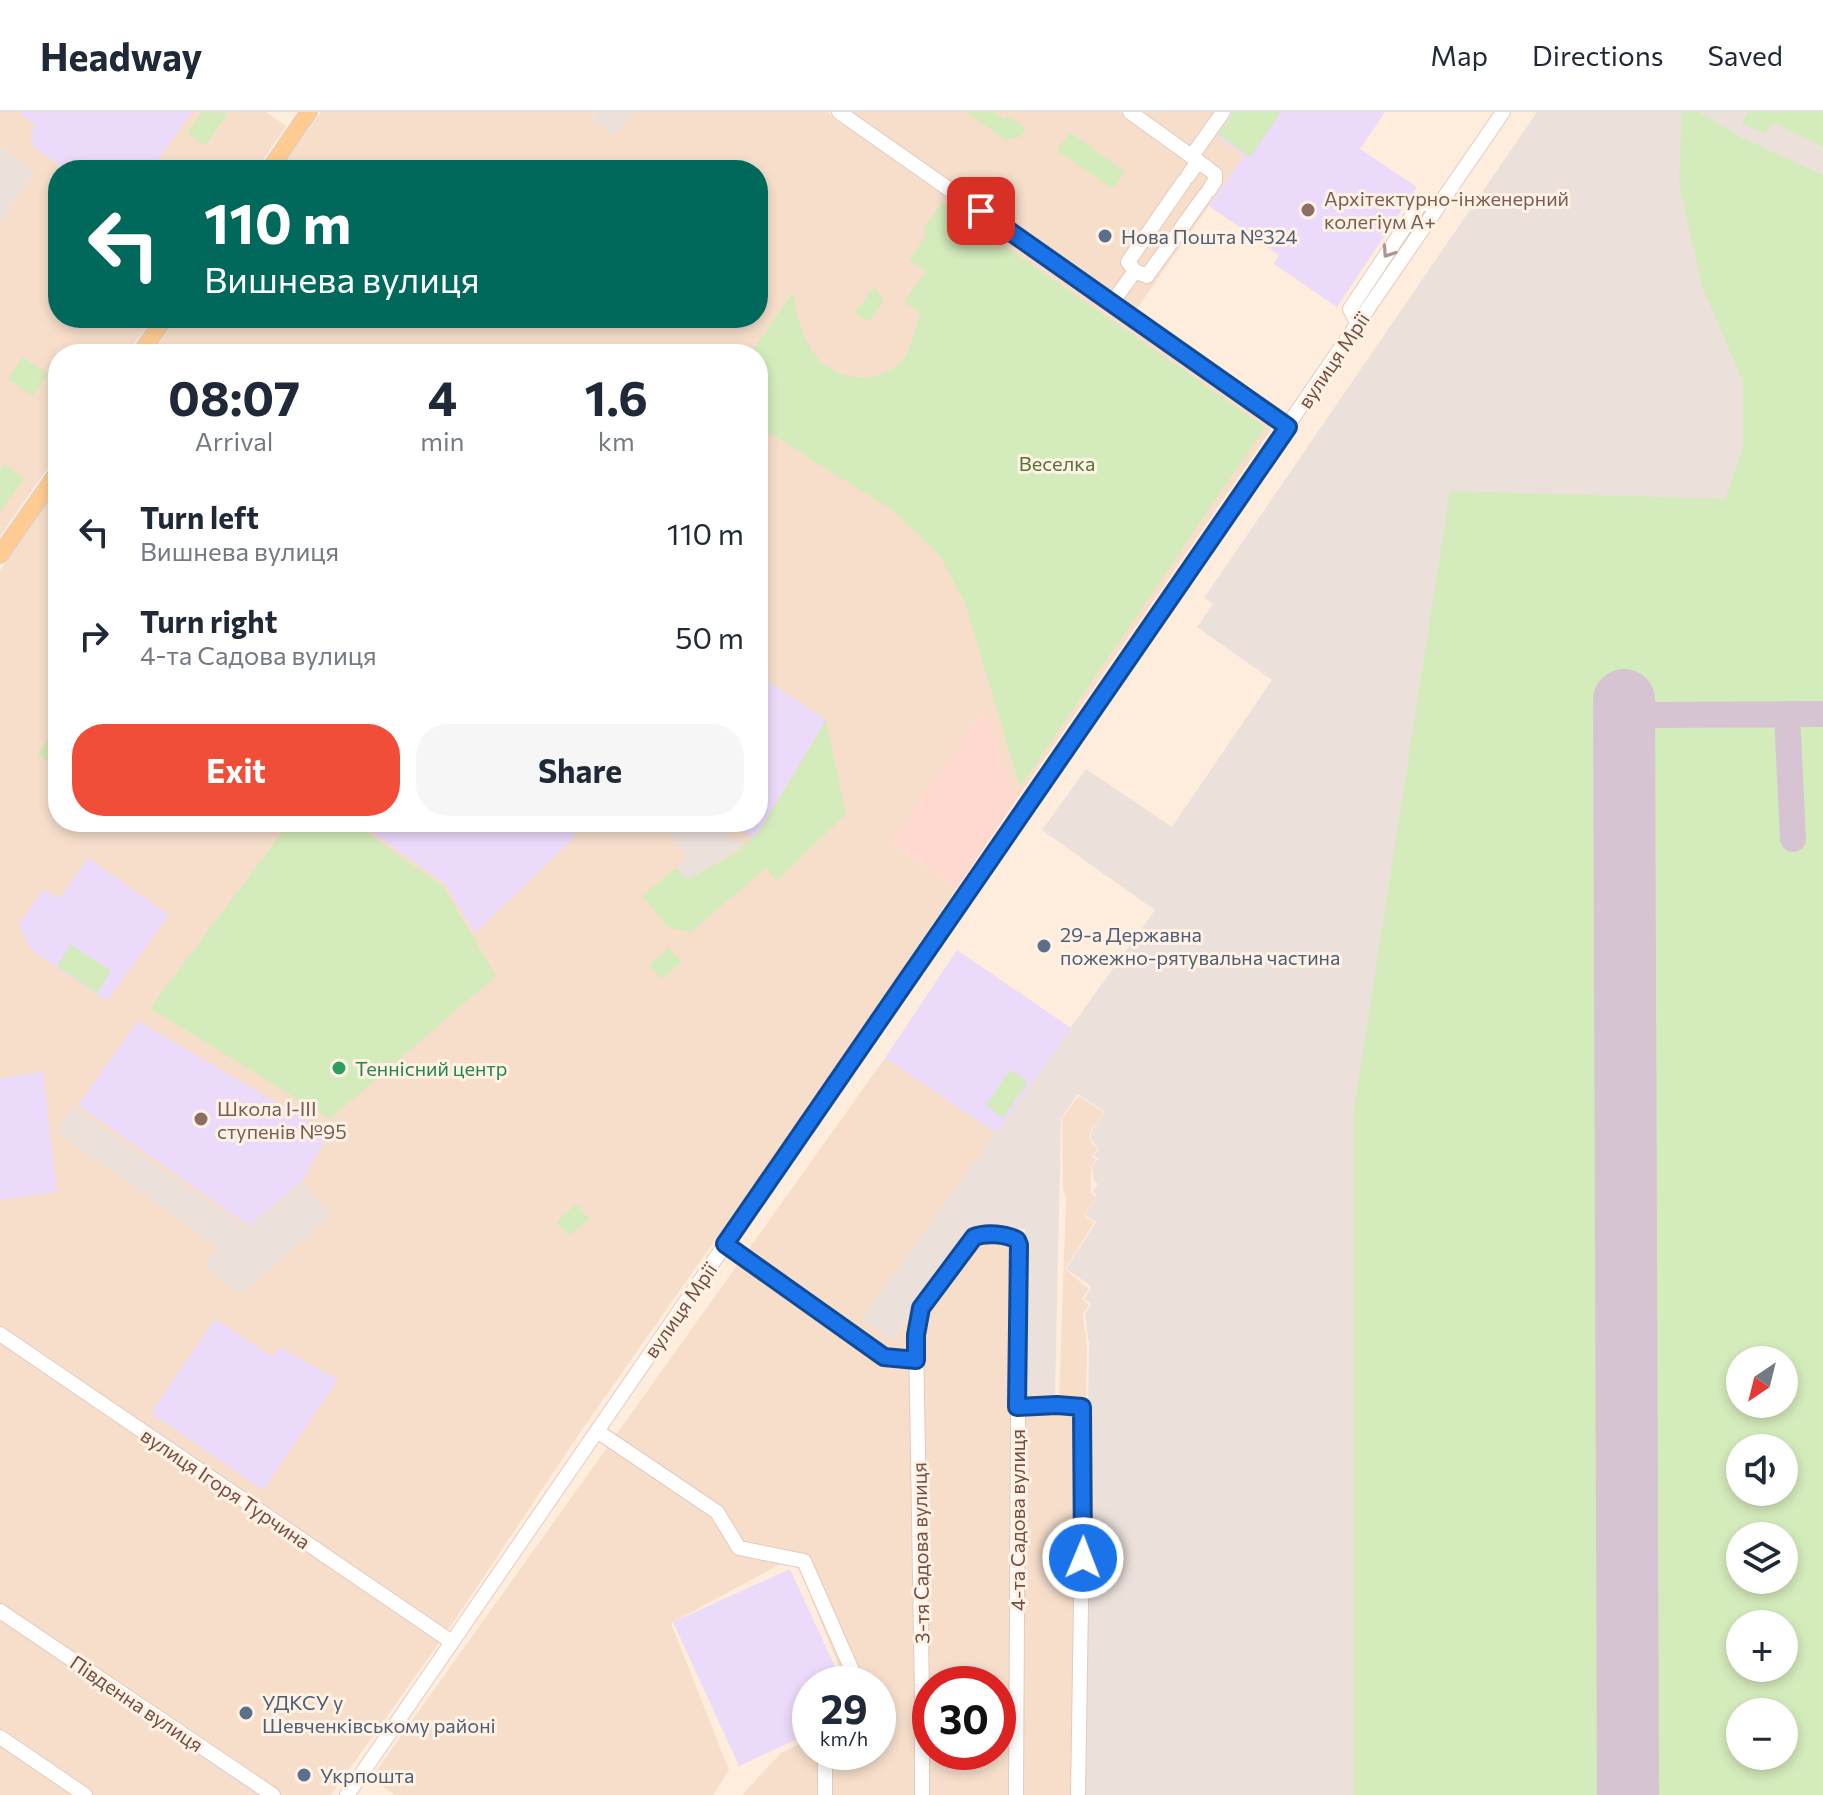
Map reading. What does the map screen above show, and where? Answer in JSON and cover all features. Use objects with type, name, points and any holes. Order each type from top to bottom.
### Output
[{"type":"main road","points":[[276,160],[309,112]]},
{"type":"main road","points":[[0,555],[48,486]]},
{"type":"street","points":[[839,112],[1288,427]]},
{"type":"street","points":[[1130,112],[1195,158],[1215,174],[1215,181],[1147,276],[1135,271],[1128,262],[1184,181],[1195,158],[1223,112]]},
{"type":"street","name":"вулиця Мрії","points":[[347,1795],[1503,112]]},
{"type":"street","points":[[1184,181],[1205,196]]},
{"type":"street","points":[[1112,303],[1135,271]]},
{"type":"street","name":"4-та Садова вулиця","points":[[916,1360],[921,1308],[974,1237],[979,1234],[1012,1237],[1019,1245],[1016,1795]]},
{"type":"street","points":[[725,1244],[884,1357],[916,1360]]},
{"type":"street","name":"вулиця Ігоря Турчина","points":[[0,1334],[452,1642]]},
{"type":"street","name":"3-тя Садова вулиця","points":[[916,1360],[922,1795]]},
{"type":"street","points":[[1017,1407],[1077,1405],[1084,1411],[1078,1795]]},
{"type":"street","points":[[597,1431],[717,1512],[739,1548],[804,1561],[850,1666]]},
{"type":"street","name":"Південна вулиця","points":[[0,1611],[273,1795]]},
{"type":"street","points":[[0,1737],[85,1795]]},
{"type":"street","points":[[825,1770],[825,1795]]},
{"type":"shaded area","points":[[0,112],[266,112],[286,126],[263,160],[48,160],[48,328],[146,328],[134,344],[48,344],[48,467],[0,536],[0,223],[34,172],[0,146]]},
{"type":"shaded area","points":[[18,112],[192,112],[158,160],[52,160],[35,148],[30,133],[36,125]]},
{"type":"shaded area","points":[[321,112],[596,112],[592,119],[615,136],[633,112],[827,112],[1269,422],[1271,430],[1016,800],[983,711],[891,844],[957,888],[817,1095],[579,1434],[446,1633],[0,1328],[0,571],[48,502],[48,832],[768,832],[768,344],[159,344],[170,328],[768,328],[768,160],[287,160]]},
{"type":"shaded area","points":[[596,112],[633,112],[615,136],[592,120]]},
{"type":"shaded area","points":[[851,112],[1232,112],[1216,135],[1244,156],[1136,310]]},
{"type":"shaded area","name":"Архітектурно-інженерний колегіум А+","points":[[1232,112],[1385,112],[1360,149],[1417,187],[1337,307],[1274,264],[1279,255],[1209,206],[1244,156],[1216,135]]},
{"type":"shaded area","points":[[1537,112],[1823,112],[1823,1795],[1081,1795],[1089,1344],[1085,1314],[1091,1304],[1084,1299],[1091,1288],[1066,1269],[1096,1222],[1085,1215],[1097,1196],[1093,1192],[1098,1184],[1094,1181],[1092,1167],[1098,1159],[1094,1156],[1099,1148],[1091,1141],[1091,1131],[1105,1112],[1078,1094],[1061,1118],[1055,1399],[1022,1400],[1025,1229],[977,1225],[892,1340],[862,1319],[1155,910],[1042,830],[1086,769],[1172,827],[1272,680],[1197,627],[1213,604],[1204,598]]},
{"type":"shaded area","points":[[0,146],[34,172],[0,223]]},
{"type":"shaded area","points":[[768,682],[826,720],[768,817]]},
{"type":"shaded area","points":[[984,710],[1016,800],[957,888],[890,843]]},
{"type":"shaded area","points":[[372,832],[573,832],[576,836],[475,933],[445,884]]},
{"type":"shaded area","points":[[668,832],[725,832],[744,846],[687,880],[676,868],[687,857]]},
{"type":"shaded area","points":[[88,858],[169,915],[107,1001],[31,950],[19,924],[43,890],[60,898]]},
{"type":"shaded area","points":[[957,950],[1071,1028],[996,1133],[885,1058]]},
{"type":"shaded area","name":"Школа І-ІІІ ступенів №95","points":[[138,1021],[329,1133],[303,1180],[249,1226],[78,1105]]},
{"type":"shaded area","points":[[885,1058],[996,1133],[862,1319],[893,1339],[975,1232],[1015,1234],[1020,1401],[1059,1401],[1066,1197],[1063,1189],[1062,1118],[1079,1096],[1104,1113],[1090,1131],[1090,1142],[1098,1148],[1092,1157],[1096,1160],[1091,1167],[1091,1193],[1096,1197],[1084,1215],[1094,1223],[1065,1269],[1089,1289],[1082,1299],[1089,1305],[1083,1314],[1087,1346],[1080,1795],[742,1795],[781,1753],[792,1747],[792,1770],[896,1770],[896,1666],[839,1666],[800,1570],[801,1553],[671,1623],[729,1770],[713,1795],[395,1795],[371,1778]]},
{"type":"shaded area","points":[[43,1072],[57,1192],[0,1200],[0,1078]]},
{"type":"shaded area","points":[[72,1107],[247,1228],[303,1182],[331,1216],[240,1295],[205,1266],[217,1246],[56,1131]]},
{"type":"shaded area","points":[[215,1319],[273,1357],[280,1347],[338,1380],[263,1490],[151,1413]]},
{"type":"shaded area","points":[[0,1339],[436,1638],[439,1643],[331,1795],[0,1795]]},
{"type":"shaded area","points":[[790,1569],[835,1666],[792,1666],[792,1741],[739,1766],[673,1622]]},
{"type":"shaded area","points":[[0,1614],[266,1795],[255,1795],[0,1620]]},
{"type":"green space","points":[[202,112],[228,113],[205,146],[187,133]]},
{"type":"green space","points":[[966,112],[994,112],[1004,119],[1007,116],[1026,129],[1020,137],[1005,140]]},
{"type":"green space","points":[[1234,112],[1281,112],[1250,157],[1218,134]]},
{"type":"green space","points":[[1682,112],[1699,112],[1742,138],[1823,175],[1823,1795],[1354,1795],[1354,1110],[1450,491],[1725,499],[1743,449],[1743,381],[1702,286],[1679,183]]},
{"type":"green space","points":[[1748,112],[1823,112],[1823,147],[1775,123],[1764,133],[1742,124]]},
{"type":"green space","points":[[1070,132],[1125,172],[1113,189],[1057,150]]},
{"type":"green space","name":"Веселка","points":[[942,202],[1265,427],[1020,787],[965,603],[939,554],[892,510],[768,432],[768,344],[757,344],[793,292],[803,334],[825,365],[849,376],[876,376],[888,371],[899,364],[907,353],[916,327],[919,311],[904,302],[926,271],[909,261],[927,233],[923,229]]},
{"type":"green space","points":[[874,286],[884,302],[869,322],[855,313]]},
{"type":"green space","points":[[23,357],[48,374],[32,396],[8,379]]},
{"type":"green space","points":[[4,464],[24,478],[0,512],[0,470]]},
{"type":"green space","points":[[826,720],[846,814],[777,881],[766,868],[691,932],[669,928],[642,896],[676,868],[687,880],[733,855],[759,832],[768,832],[768,817]]},
{"type":"green space","points":[[48,740],[48,761],[38,754]]},
{"type":"green space","points":[[282,832],[365,832],[443,886],[496,976],[330,1119],[150,1008]]},
{"type":"green space","points":[[71,945],[111,971],[97,993],[57,966]]},
{"type":"green space","points":[[669,948],[682,962],[662,979],[649,965]]},
{"type":"green space","points":[[1010,1070],[1028,1082],[1003,1118],[986,1105]]},
{"type":"green space","points":[[576,1204],[589,1219],[569,1236],[556,1222]]},
{"type":"taxiway","points":[[1787,714],[1793,839]]},
{"type":"taxiway","points":[[1624,744],[1631,724],[1646,715],[1823,714]]},
{"type":"runway","points":[[1624,700],[1628,1795]]},
{"type":"place","name":"Архітектурно-інженерний колегіум А+","points":[[1308,210]]},
{"type":"place","name":"Нова Пошта №324","points":[[1105,236]]},
{"type":"place","name":"29-а Державна пожежно-рятувальна частина","points":[[1044,946]]},
{"type":"place","name":"Теннісний центр","points":[[339,1068]]},
{"type":"place","name":"Школа І-ІІІ ступенів №95","points":[[201,1119]]},
{"type":"place","name":"УДКСУ у Шевченківському районі","points":[[246,1713]]},
{"type":"place","name":"Укрпошта","points":[[304,1775]]},
{"type":"route","points":[[981,211],[1288,427],[725,1244],[884,1357],[916,1360],[919,1312],[974,1237],[979,1234],[998,1235],[1017,1240],[1017,1407],[1077,1405],[1084,1411],[1083,1558]]}]
